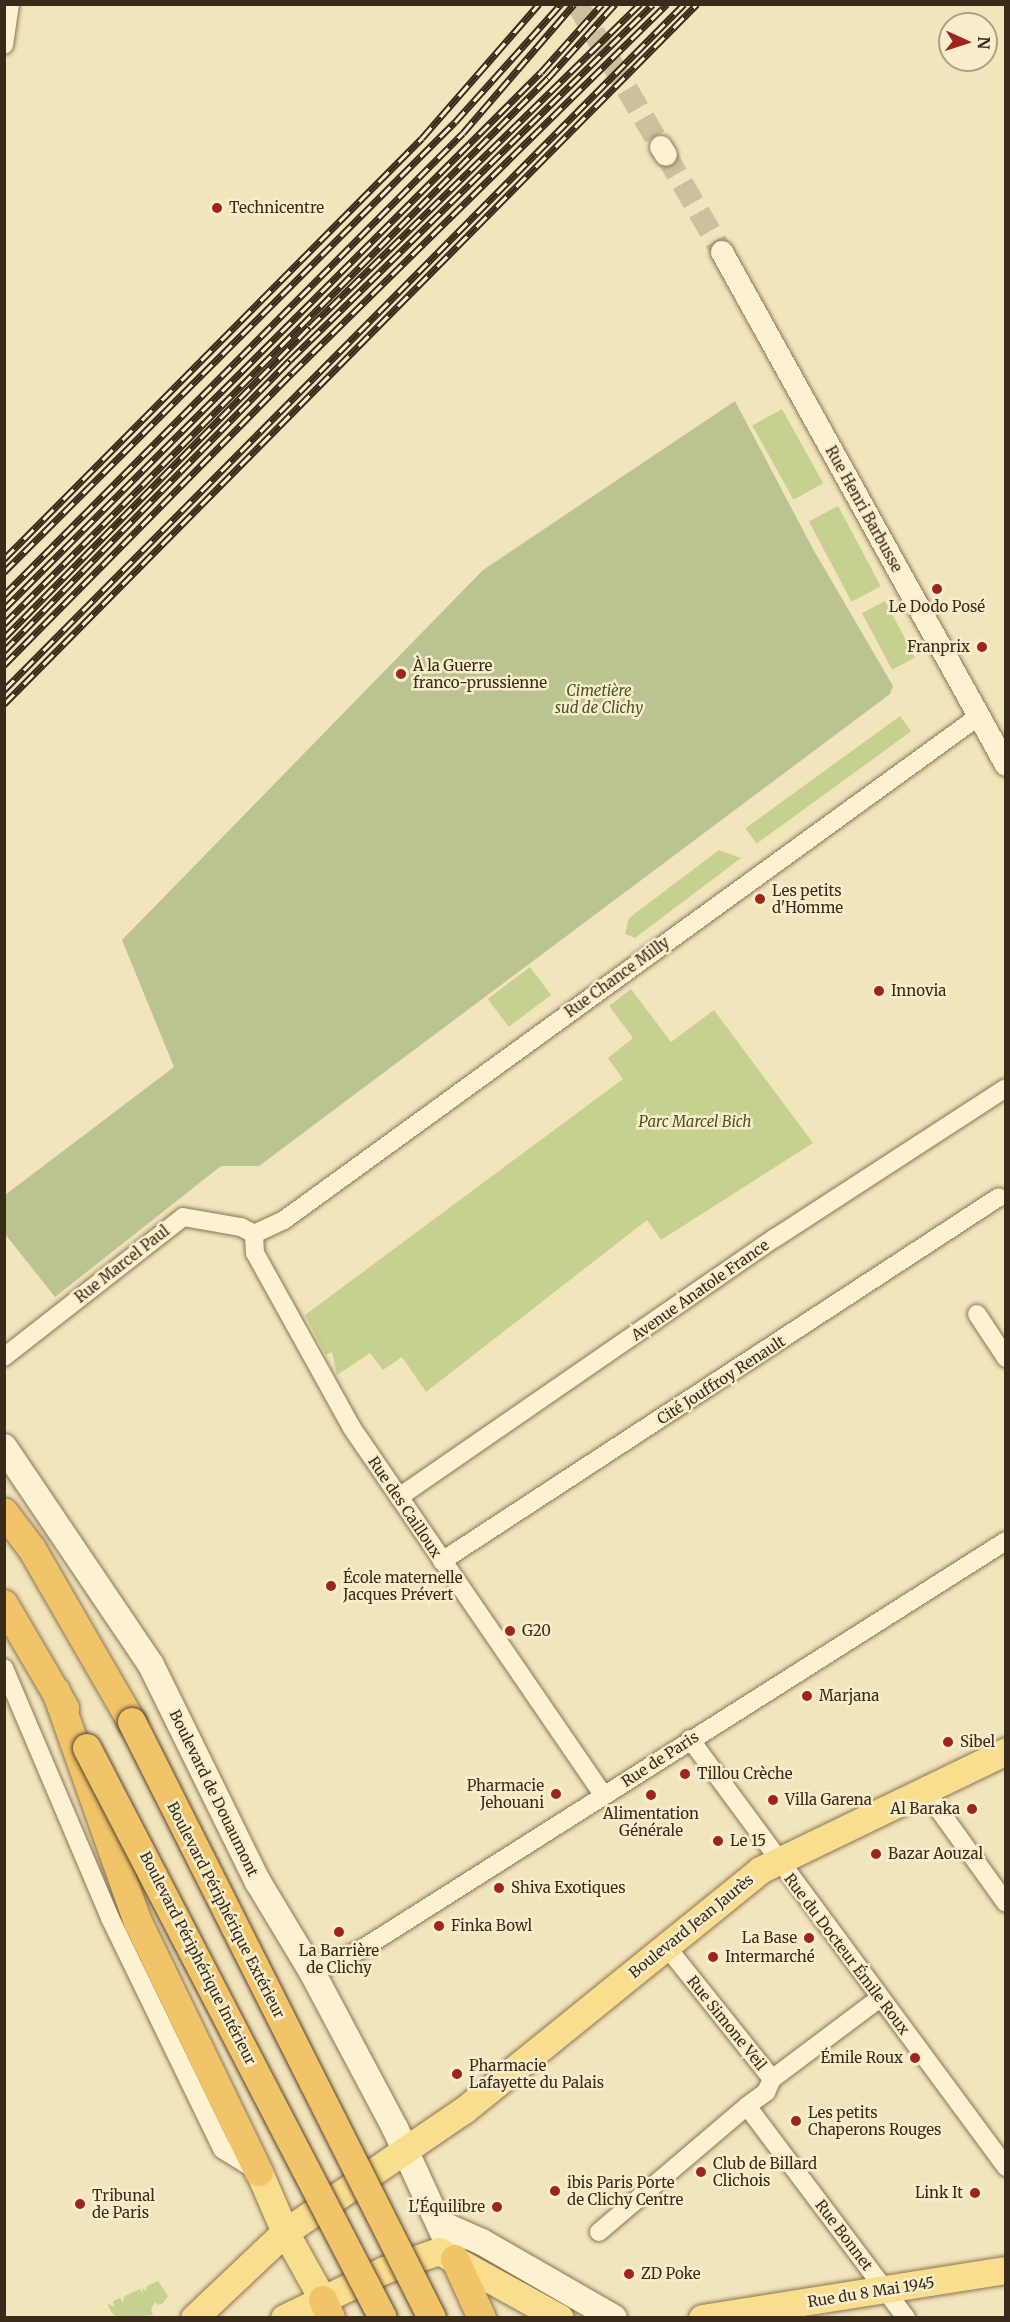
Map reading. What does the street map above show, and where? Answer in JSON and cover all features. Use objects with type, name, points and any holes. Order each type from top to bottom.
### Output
[{"type":"highway","name":"Boulevard Périphérique Extérieur","points":[[4,1512],[32,1549],[132,1722],[432,2318]]},
{"type":"highway","name":"Boulevard Périphérique Intérieur","points":[[4,1604],[87,1748],[383,2318]]},
{"type":"highway","points":[[56,1691],[138,1922],[259,2172]]},
{"type":"highway","points":[[455,2259],[482,2318]]},
{"type":"main road","name":"Boulevard de Douaumont","points":[[4,1448],[151,1665],[258,1882],[312,1972],[405,2150],[441,2224],[455,2259]]},
{"type":"main road","name":"Boulevard Jean Jaurès","points":[[194,2318],[285,2232],[464,2110],[666,1946],[777,1860],[1005,1751]]},
{"type":"main road","points":[[259,2172],[285,2232],[327,2309]]},
{"type":"main road","points":[[441,2224],[483,2242],[614,2318]]},
{"type":"main road","points":[[284,2318],[327,2309],[429,2252],[439,2251],[560,2318]]},
{"type":"main road","name":"Rue du 8 Mai 1945","points":[[702,2318],[1005,2270]]},
{"type":"street","points":[[4,45],[10,4]]},
{"type":"street","name":"Rue Henri Barbusse","points":[[722,252],[1005,765]]},
{"type":"street","name":"Rue Chance Milly","points":[[254,1234],[284,1220],[979,716]]},
{"type":"street","name":"Avenue Anatole France","points":[[399,1497],[775,1238],[1005,1088]]},
{"type":"street","name":"Cité Jouffroy Renault","points":[[442,1561],[999,1197]]},
{"type":"street","name":"Rue Marcel Paul","points":[[4,1357],[183,1217],[242,1227],[254,1234]]},
{"type":"street","name":"Rue des Cailloux","points":[[254,1234],[255,1254],[352,1428],[603,1795]]},
{"type":"street","points":[[977,1314],[1005,1358]]},
{"type":"street","name":"Rue de Paris","points":[[312,1972],[362,1949],[1005,1540]]},
{"type":"street","points":[[4,1668],[110,1918],[222,2149],[259,2172]]},
{"type":"street","name":"Rue du Docteur Émile Roux","points":[[690,1739],[1005,2167]]},
{"type":"street","points":[[924,1789],[1005,1903]]},
{"type":"street","name":"Rue Simone Veil","points":[[666,1946],[772,2079],[880,1998]]},
{"type":"street","points":[[599,2232],[766,2091],[772,2079]]},
{"type":"street","name":"Rue Bonnet","points":[[747,2106],[906,2318]]},
{"type":"green space","name":"Cimetière sud de Clichy","points":[[735,401],[813,549],[893,686],[890,694],[259,1166],[221,1166],[55,1297],[5,1234],[5,1195],[174,1067],[122,940],[483,570]]},
{"type":"green space","points":[[782,409],[823,483],[793,500],[752,425]]},
{"type":"green space","points":[[838,506],[881,586],[852,602],[809,521]]},
{"type":"green space","points":[[885,601],[915,658],[892,670],[862,613]]},
{"type":"green space","points":[[900,716],[911,731],[757,844],[745,828]]},
{"type":"green space","points":[[719,850],[741,858],[635,938],[625,934],[629,918]]},
{"type":"green space","points":[[530,967],[551,995],[509,1027],[488,999]]},
{"type":"green space","name":"Parc Marcel Bich","points":[[631,989],[671,1042],[714,1010],[813,1143],[661,1240],[647,1220],[426,1392],[402,1357],[383,1370],[370,1353],[337,1375],[332,1352],[326,1355],[305,1315],[623,1079],[608,1058],[633,1038],[609,1006]]},
{"type":"green space","points":[[158,2281],[168,2296],[163,2303],[158,2305],[155,2302],[151,2309],[153,2315],[119,2318],[112,2313],[107,2303],[114,2307],[113,2301],[120,2298],[123,2303],[124,2296],[128,2302],[125,2296],[140,2289],[143,2295],[142,2288],[146,2291],[147,2286]]},
{"type":"tunnel","points":[[577,4],[661,147]]},
{"type":"tunnel","points":[[666,155],[722,252]]},
{"type":"railway","points":[[4,559],[422,138],[539,4]]},
{"type":"railway","points":[[4,572],[455,122],[561,4]]},
{"type":"railway","points":[[4,595],[463,133],[574,4]]},
{"type":"railway","points":[[4,609],[541,72],[602,4]]},
{"type":"railway","points":[[4,624],[548,78],[615,4]]},
{"type":"railway","points":[[4,638],[310,327],[640,4]]},
{"type":"railway","points":[[4,651],[290,360],[653,4]]},
{"type":"railway","points":[[4,665],[292,373],[667,4]]},
{"type":"railway","points":[[4,690],[684,4]]},
{"type":"railway","points":[[4,704],[697,4]]},
{"type":"place","name":"Technicentre","points":[[217,208]]},
{"type":"place","name":"Le Dodo Posé","points":[[937,589]]},
{"type":"place","name":"Franprix","points":[[982,647]]},
{"type":"place","name":"À la Guerre franco-prussienne","points":[[401,674]]},
{"type":"place","name":"Les petits d'Homme","points":[[760,899]]},
{"type":"place","name":"Innovia","points":[[879,991]]},
{"type":"place","name":"École maternelle Jacques Prévert","points":[[331,1586]]},
{"type":"place","name":"G20","points":[[510,1631]]},
{"type":"place","name":"Marjana","points":[[807,1696]]},
{"type":"place","name":"Sibel","points":[[948,1742]]},
{"type":"place","name":"Tillou Crèche","points":[[685,1774]]},
{"type":"place","name":"Pharmacie Jehouani","points":[[556,1794]]},
{"type":"place","name":"Alimentation Générale","points":[[651,1795]]},
{"type":"place","name":"Villa Garena","points":[[773,1800]]},
{"type":"place","name":"Al Baraka","points":[[972,1809]]},
{"type":"place","name":"Le 15","points":[[718,1841]]},
{"type":"place","name":"Bazar Aouzal","points":[[876,1854]]},
{"type":"place","name":"Shiva Exotiques","points":[[499,1888]]},
{"type":"place","name":"Finka Bowl","points":[[439,1926]]},
{"type":"place","name":"La Barrière de Clichy","points":[[339,1932]]},
{"type":"place","name":"La Base","points":[[809,1938]]},
{"type":"place","name":"Intermarché","points":[[713,1957]]},
{"type":"place","name":"Émile Roux","points":[[915,2058]]},
{"type":"place","name":"Pharmacie Lafayette du Palais","points":[[457,2074]]},
{"type":"place","name":"Les petits Chaperons Rouges","points":[[796,2121]]},
{"type":"place","name":"Club de Billard Clichois","points":[[701,2172]]},
{"type":"place","name":"ibis Paris Porte de Clichy Centre","points":[[555,2191]]},
{"type":"place","name":"Link It","points":[[975,2193]]},
{"type":"place","name":"Tribunal de Paris","points":[[80,2204]]},
{"type":"place","name":"L'Équilibre","points":[[497,2207]]},
{"type":"place","name":"ZD Poke","points":[[629,2274]]}]
